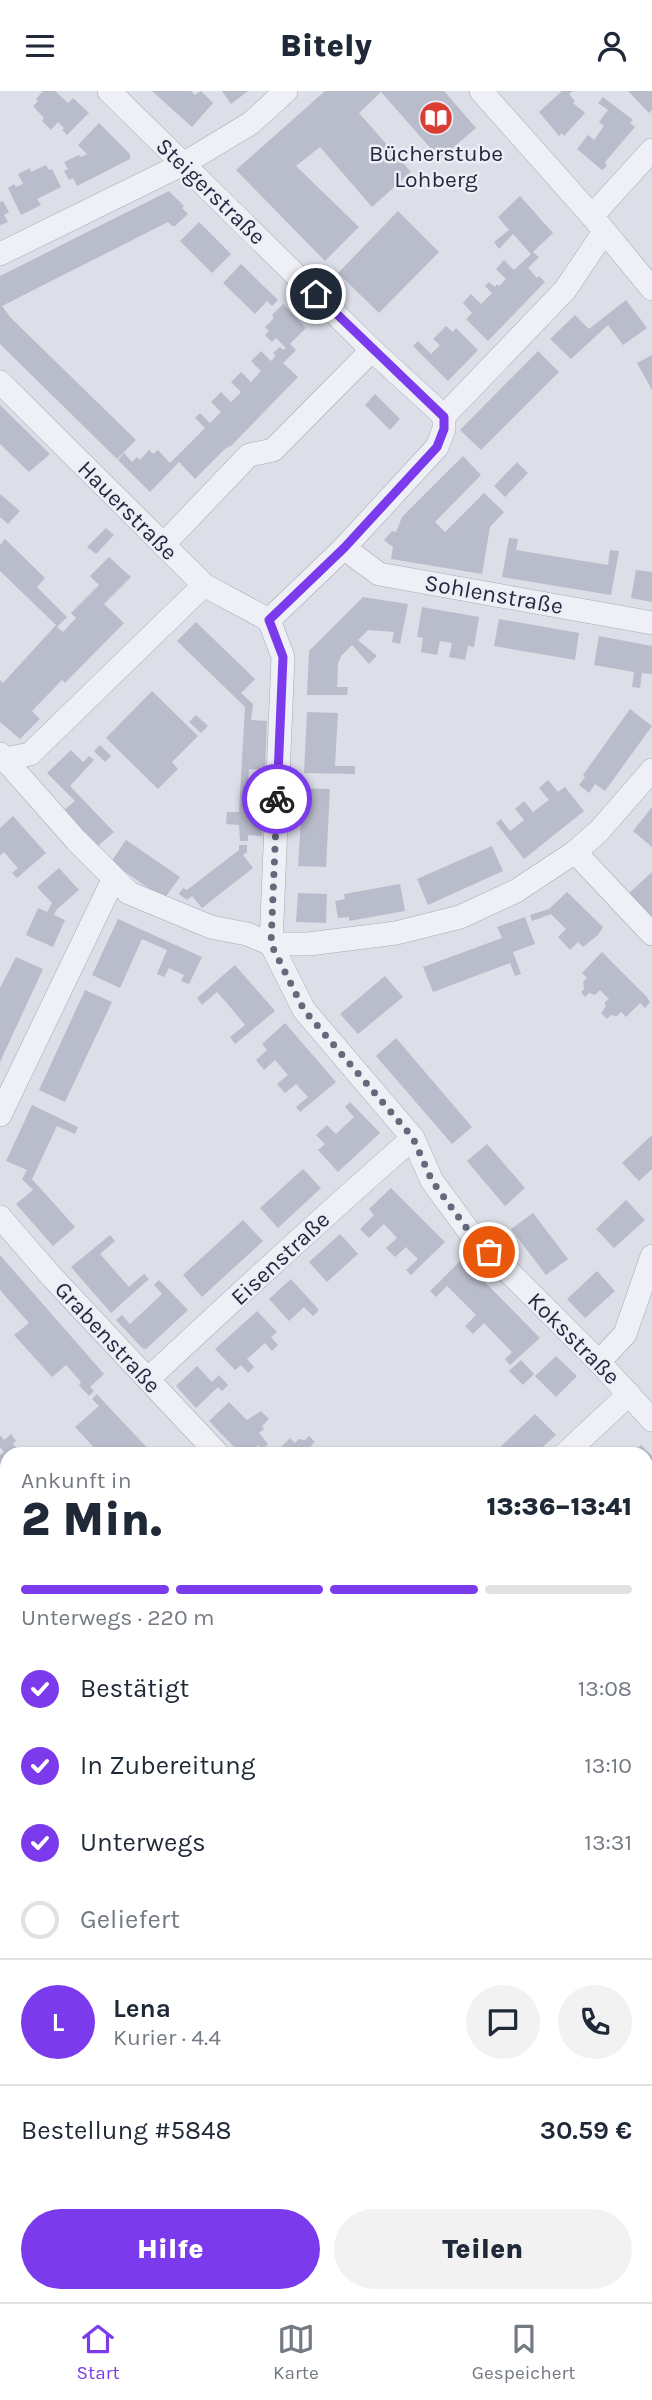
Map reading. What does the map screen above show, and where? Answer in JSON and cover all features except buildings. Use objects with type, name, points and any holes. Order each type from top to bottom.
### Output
[{"type":"street","name":"Steigerstraße","points":[[109,91],[372,350],[444,417]]},
{"type":"street","points":[[0,254],[183,164],[251,123],[286,91]]},
{"type":"street","points":[[481,91],[652,289]]},
{"type":"street","points":[[269,620],[344,548],[437,447],[444,429],[444,417],[565,290],[598,224],[652,150]]},
{"type":"street","points":[[163,545],[249,455],[273,450],[372,350]]},
{"type":"street","name":"Hauerstraße","points":[[0,382],[204,585],[269,620]]},
{"type":"street","name":"Sohlenstraße","points":[[344,548],[379,574],[652,623]]},
{"type":"street","points":[[2,758],[30,754],[204,585]]},
{"type":"street","name":"Koksstraße","points":[[269,620],[283,657],[271,944],[304,1010],[413,1138],[432,1181],[471,1234],[652,1420]]},
{"type":"street","points":[[2,758],[67,831],[129,893],[211,927],[247,933],[271,944],[309,944],[396,933],[460,917],[516,891],[575,852],[599,831],[652,770]]},
{"type":"street","points":[[575,852],[652,934]]},
{"type":"street","points":[[0,1115],[114,878]]},
{"type":"street","name":"Eisenstraße","points":[[148,1379],[281,1259],[326,1214],[413,1138]]},
{"type":"street","name":"Grabenstraße","points":[[0,1217],[52,1277],[211,1447]]},
{"type":"street","points":[[598,1362],[625,1334],[652,1256]]},
{"type":"street","points":[[572,1447],[629,1394]]},
{"type":"way so far","points":[[277,799],[271,944],[304,1010],[413,1138],[432,1181],[471,1234],[489,1252]]},
{"type":"place","name":"Bücherstube Lohberg","points":[[436,118]]},
{"type":"route","points":[[277,799],[283,657],[269,620],[344,548],[437,447],[444,429],[444,417],[316,294]]}]
